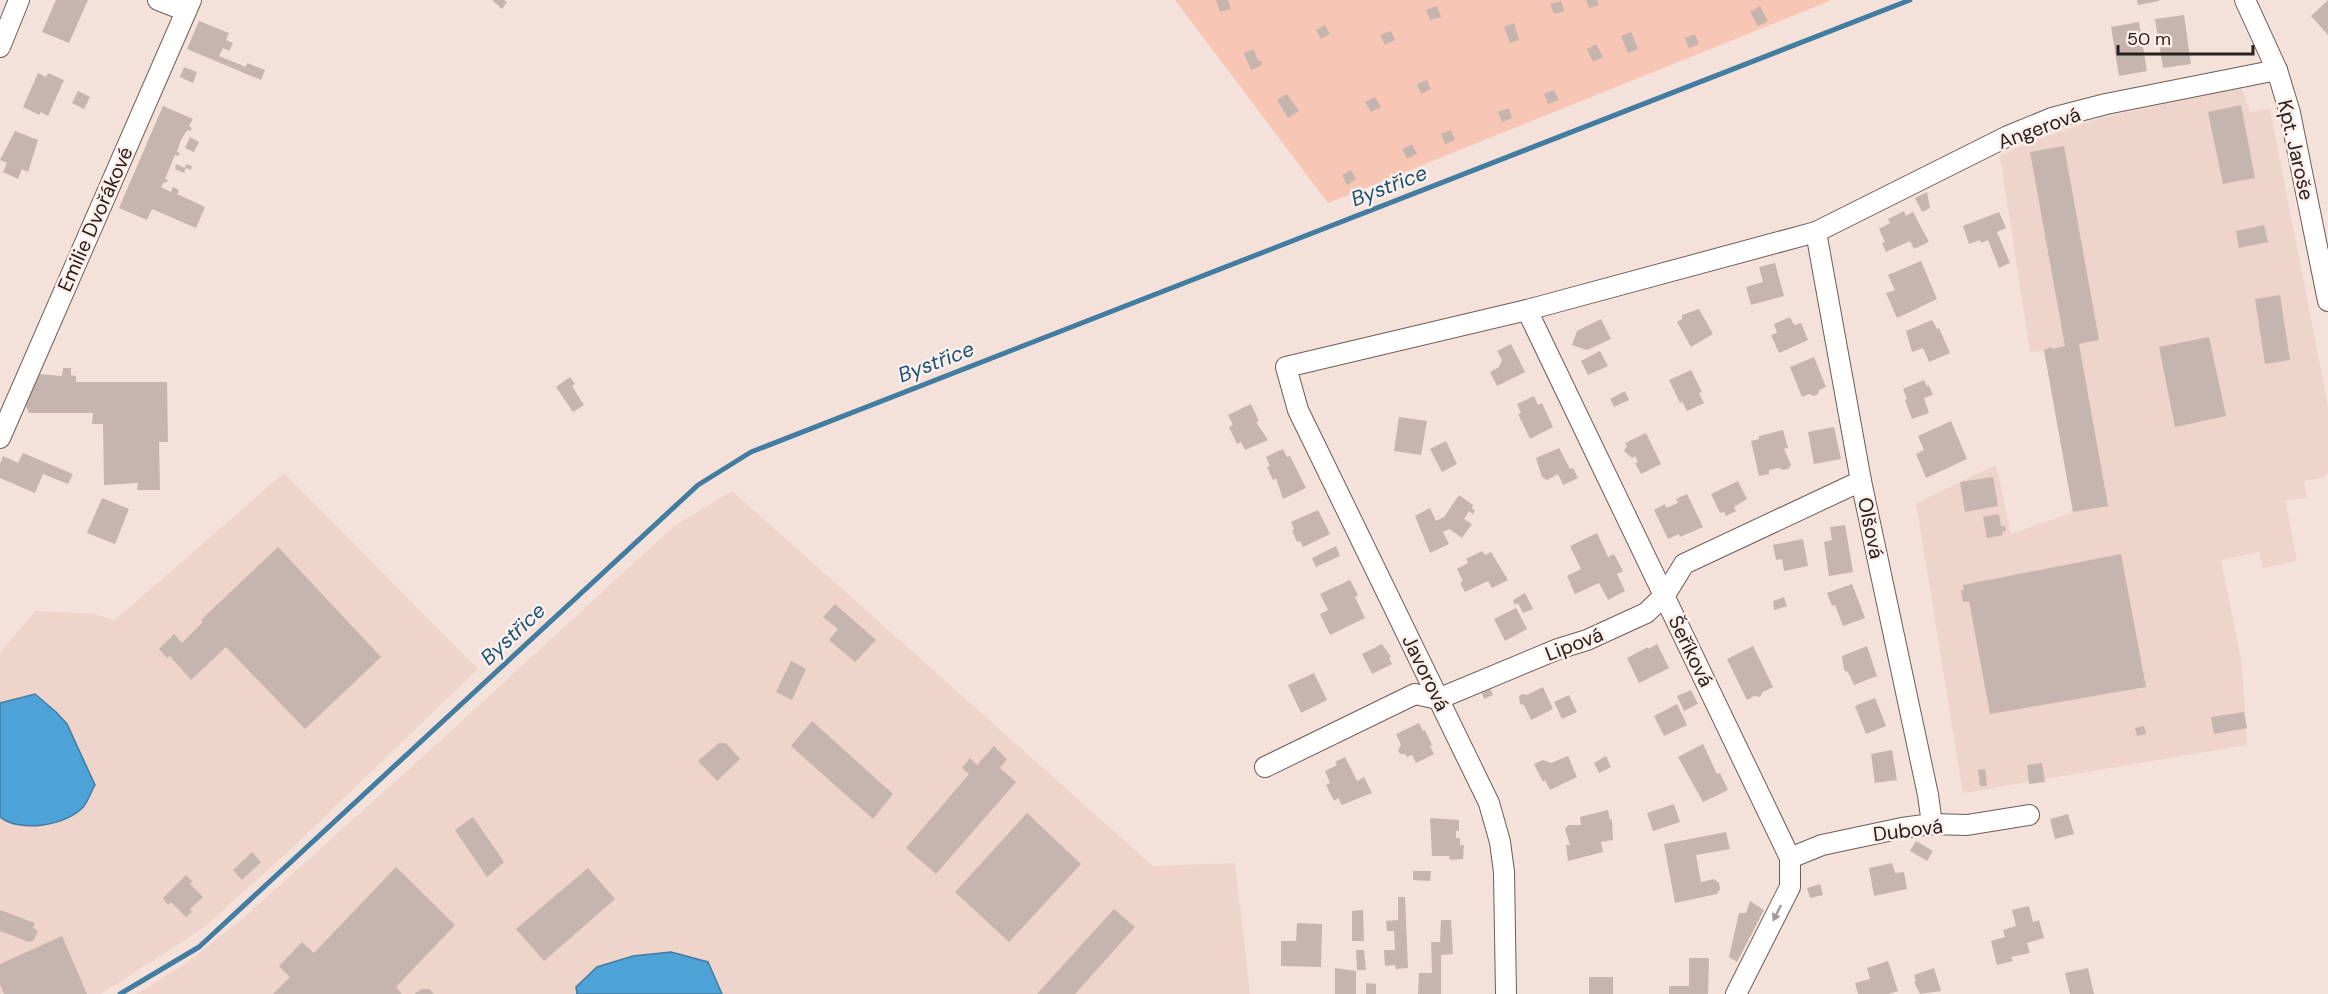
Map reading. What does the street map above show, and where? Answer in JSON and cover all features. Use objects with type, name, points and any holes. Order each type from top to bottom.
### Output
[{"type":"street","points":[[0,47],[19,0]]},
{"type":"street","points":[[158,0],[189,5]]},
{"type":"street","name":"Kpt. Jaroše","points":[[2245,0],[2277,70],[2290,113],[2328,301]]},
{"type":"street","name":"Emilie Dvořákové","points":[[0,438],[189,5]]},
{"type":"street","name":"Angerová","points":[[1286,367],[1527,310],[1816,232],[2008,136],[2052,118],[2106,104],[2277,70]]},
{"type":"street","name":"Olšová","points":[[1816,232],[1861,481],[1926,783],[1932,824]]},
{"type":"street","name":"Šeříková","points":[[1527,310],[1790,858],[1791,886],[1736,994]]},
{"type":"street","name":"Javorová","points":[[1286,367],[1298,410],[1489,803],[1500,842],[1504,872],[1506,994]]},
{"type":"street","name":"Lipová","points":[[1265,767],[1415,694],[1438,699],[1558,649],[1597,636],[1646,614],[1665,595],[1684,564],[1861,481]]},
{"type":"street","name":"Dubová","points":[[1790,858],[1822,845],[1902,828],[1932,824],[1967,825],[2029,816]]},
{"type":"shaded area","points":[[1175,0],[1832,0],[1328,203]]},
{"type":"shaded area","points":[[2241,87],[2250,112],[2270,109],[2328,406],[2328,472],[2322,478],[2304,481],[2307,498],[2285,500],[2297,561],[2263,568],[2259,552],[2221,560],[2242,664],[2247,745],[1963,793],[1916,503],[1996,465],[2011,534],[2073,512],[2044,351],[2030,352],[2000,156],[2030,142],[2100,118]]},
{"type":"shaded area","points":[[284,473],[478,669],[290,850],[202,929],[101,994],[0,994],[0,653],[35,611],[94,614],[115,620]]},
{"type":"shaded area","points":[[732,491],[1153,866],[1235,863],[1250,994],[136,994],[185,964],[241,920],[673,527]]},
{"type":"water","points":[[35,694],[67,724],[95,785],[85,804],[76,813],[55,822],[31,826],[19,825],[0,817],[0,703]]},
{"type":"water","points":[[671,952],[708,962],[722,994],[577,994],[576,987],[597,967],[633,956]]},
{"type":"building","points":[[56,0],[88,0],[69,43],[42,32]]},
{"type":"building","points":[[492,0],[504,0],[507,2],[502,9]]},
{"type":"building","points":[[1216,0],[1228,0],[1231,9],[1220,12]]},
{"type":"building","points":[[1586,0],[1597,0],[1599,5],[1589,8]]},
{"type":"building","points":[[2137,0],[2159,0],[2159,1],[2138,5]]},
{"type":"building","points":[[2328,0],[2328,35],[2311,16]]},
{"type":"building","points":[[1561,1],[1564,11],[1554,14],[1550,4]]},
{"type":"building","points":[[1437,6],[1441,17],[1430,20],[1426,10]]},
{"type":"building","points":[[1760,6],[1768,21],[1758,26],[1750,12]]},
{"type":"building","points":[[2184,15],[2191,64],[2163,68],[2155,19]]},
{"type":"building","points":[[199,21],[229,33],[226,40],[233,43],[229,51],[223,48],[219,56],[246,67],[247,63],[265,70],[261,80],[187,49]]},
{"type":"building","points":[[2139,22],[2147,71],[2119,76],[2111,27]]},
{"type":"building","points":[[1514,23],[1519,40],[1510,43],[1504,27]]},
{"type":"building","points":[[1325,25],[1330,34],[1321,39],[1316,30]]},
{"type":"building","points":[[1391,31],[1395,40],[1385,45],[1380,35]]},
{"type":"building","points":[[1631,32],[1638,49],[1628,53],[1621,36]]},
{"type":"building","points":[[1695,34],[1699,44],[1689,48],[1685,38]]},
{"type":"building","points":[[1596,44],[1603,57],[1593,62],[1587,49]]},
{"type":"building","points":[[1254,49],[1258,61],[1261,60],[1262,63],[1251,70],[1244,53]]},
{"type":"building","points":[[184,67],[197,72],[193,83],[180,77]]},
{"type":"building","points":[[38,73],[46,77],[48,73],[64,80],[48,116],[41,112],[39,115],[23,107]]},
{"type":"building","points":[[1427,80],[1431,89],[1421,94],[1417,84]]},
{"type":"building","points":[[1554,90],[1559,100],[1548,104],[1544,94]]},
{"type":"building","points":[[78,91],[90,97],[84,109],[72,103]]},
{"type":"building","points":[[1287,94],[1299,111],[1288,118],[1277,100]]},
{"type":"building","points":[[1375,97],[1381,107],[1371,112],[1365,102]]},
{"type":"building","points":[[2241,105],[2255,178],[2223,184],[2208,112]]},
{"type":"building","points":[[163,106],[193,119],[189,126],[192,128],[190,131],[187,130],[181,140],[177,152],[180,153],[178,156],[175,155],[165,179],[168,180],[161,187],[171,192],[173,187],[179,190],[177,194],[205,207],[196,228],[152,209],[147,220],[119,208]]},
{"type":"building","points":[[1509,108],[1512,118],[1502,122],[1498,112]]},
{"type":"building","points":[[1451,130],[1455,140],[1445,144],[1441,134]]},
{"type":"building","points":[[15,131],[38,140],[28,172],[22,169],[18,179],[3,172],[7,163],[0,160]]},
{"type":"building","points":[[190,137],[199,142],[194,152],[185,148]]},
{"type":"building","points":[[1412,144],[1417,154],[1407,159],[1402,149]]},
{"type":"building","points":[[2064,146],[2099,340],[2079,344],[2108,506],[2073,512],[2044,350],[2065,346],[2030,152]]},
{"type":"building","points":[[176,164],[185,168],[186,164],[192,166],[191,170],[186,168],[184,173],[175,169]]},
{"type":"building","points":[[1351,170],[1356,179],[1347,185],[1342,175]]},
{"type":"building","points":[[1927,192],[1930,208],[1922,212],[1915,198]]},
{"type":"building","points":[[1904,211],[1906,216],[1913,212],[1929,242],[1914,249],[1910,241],[1886,252],[1882,243],[1885,242],[1879,229],[1890,223],[1888,219]]},
{"type":"building","points":[[1999,212],[2006,228],[1997,232],[2010,263],[1999,268],[1988,240],[1969,244],[1963,226]]},
{"type":"building","points":[[2264,225],[2268,242],[2239,248],[2236,231]]},
{"type":"building","points":[[1921,261],[1937,299],[1897,318],[1886,293],[1895,290],[1888,275]]},
{"type":"building","points":[[1775,263],[1784,296],[1751,305],[1746,287],[1763,282],[1759,267]]},
{"type":"building","points":[[2280,295],[2290,360],[2265,364],[2255,299]]},
{"type":"building","points":[[1699,309],[1713,334],[1691,347],[1677,322],[1682,319],[1682,315]]},
{"type":"building","points":[[1790,317],[1794,325],[1801,323],[1808,340],[1779,353],[1771,335],[1777,333],[1774,324]]},
{"type":"building","points":[[1601,319],[1611,339],[1587,350],[1572,345],[1577,331]]},
{"type":"building","points":[[1932,320],[1937,329],[1939,328],[1950,353],[1929,362],[1923,348],[1912,352],[1906,331]]},
{"type":"building","points":[[2209,337],[2226,416],[2175,427],[2159,347]]},
{"type":"building","points":[[1511,344],[1525,372],[1497,386],[1490,372],[1499,367],[1502,360],[1497,351]]},
{"type":"building","points":[[1600,351],[1608,366],[1588,375],[1581,361]]},
{"type":"building","points":[[1814,357],[1826,387],[1814,396],[1809,394],[1802,397],[1790,367]]},
{"type":"building","points":[[63,368],[71,368],[71,375],[76,376],[76,382],[167,382],[168,442],[159,442],[160,490],[137,490],[138,483],[104,485],[103,424],[92,424],[93,413],[29,413],[26,406],[39,374],[62,376]]},
{"type":"building","points":[[1691,370],[1702,392],[1699,393],[1704,403],[1687,411],[1682,401],[1680,403],[1669,380]]},
{"type":"building","points":[[570,377],[575,384],[572,386],[584,405],[573,412],[556,387]]},
{"type":"building","points":[[1924,380],[1933,395],[1924,398],[1929,413],[1912,419],[1903,389]]},
{"type":"building","points":[[1625,391],[1629,400],[1614,407],[1610,399]]},
{"type":"building","points":[[1534,396],[1538,405],[1542,403],[1553,427],[1530,439],[1518,414],[1521,413],[1517,404]]},
{"type":"building","points":[[1251,404],[1259,421],[1256,422],[1268,440],[1245,450],[1241,442],[1237,444],[1229,427],[1233,425],[1228,415]]},
{"type":"building","points":[[1399,417],[1427,421],[1421,455],[1394,451]]},
{"type":"building","points":[[1951,421],[1967,459],[1926,478],[1916,454],[1924,450],[1918,436]]},
{"type":"building","points":[[1834,427],[1841,459],[1814,464],[1808,432]]},
{"type":"building","points":[[1783,430],[1788,448],[1784,449],[1791,465],[1788,469],[1769,470],[1769,474],[1759,476],[1751,441],[1759,439],[1759,436]]},
{"type":"building","points":[[1646,433],[1661,464],[1641,474],[1635,463],[1638,462],[1635,456],[1632,458],[1624,451],[1627,446],[1625,443]]},
{"type":"building","points":[[1446,441],[1457,464],[1442,472],[1430,449]]},
{"type":"building","points":[[1559,448],[1570,469],[1573,468],[1578,478],[1563,485],[1558,474],[1547,480],[1542,477],[1536,458]]},
{"type":"building","points":[[1283,449],[1287,457],[1290,456],[1306,488],[1283,499],[1276,478],[1273,480],[1267,467],[1270,466],[1266,457]]},
{"type":"building","points":[[23,453],[73,474],[68,484],[43,474],[35,493],[0,478],[0,464],[3,456],[18,463]]},
{"type":"building","points":[[1993,477],[1998,506],[1965,512],[1960,482]]},
{"type":"building","points":[[1738,481],[1747,499],[1734,507],[1736,511],[1726,516],[1724,512],[1720,513],[1711,494]]},
{"type":"building","points":[[1687,494],[1703,527],[1680,537],[1679,534],[1668,539],[1654,510],[1665,504],[1666,508],[1678,503],[1676,499]]},
{"type":"building","points":[[1459,495],[1473,505],[1472,508],[1475,511],[1473,514],[1469,511],[1464,519],[1472,524],[1462,538],[1449,529],[1443,532],[1449,544],[1430,553],[1415,516],[1430,508],[1436,521],[1444,517]]},
{"type":"building","points":[[102,498],[129,509],[115,544],[87,533]]},
{"type":"building","points":[[1318,510],[1330,534],[1303,547],[1300,541],[1297,542],[1291,522]]},
{"type":"building","points":[[1999,514],[2001,526],[2005,526],[2006,531],[2002,531],[2003,535],[1987,538],[1983,517]]},
{"type":"building","points":[[1845,525],[1853,572],[1829,576],[1824,542],[1832,540],[1830,527]]},
{"type":"building","points":[[1597,533],[1608,557],[1614,554],[1623,571],[1617,574],[1625,591],[1608,600],[1599,583],[1575,594],[1567,576],[1581,569],[1570,546]]},
{"type":"building","points":[[1803,539],[1808,566],[1784,571],[1782,559],[1776,560],[1773,545]]},
{"type":"building","points":[[1336,546],[1340,556],[1316,567],[1312,558]]},
{"type":"building","points":[[278,547],[381,657],[305,729],[226,647],[191,680],[170,656],[167,658],[159,649],[174,634],[182,643],[203,622],[201,620]]},
{"type":"building","points":[[1482,551],[1485,555],[1491,552],[1508,580],[1492,588],[1488,581],[1465,592],[1457,569],[1468,563],[1466,559]]},
{"type":"building","points":[[2121,554],[2146,687],[1990,714],[1969,601],[1963,602],[1961,590],[1964,590],[1963,585]]},
{"type":"building","points":[[1350,580],[1358,595],[1355,597],[1365,618],[1330,635],[1320,614],[1328,610],[1320,594]]},
{"type":"building","points":[[1852,584],[1865,618],[1843,626],[1835,605],[1832,606],[1827,593]]},
{"type":"building","points":[[1525,593],[1533,609],[1523,613],[1518,603],[1515,605],[1513,600]]},
{"type":"building","points":[[1784,597],[1787,606],[1774,610],[1773,601]]},
{"type":"building","points":[[835,604],[876,640],[855,662],[829,640],[838,629],[823,617]]},
{"type":"building","points":[[1516,608],[1527,629],[1505,641],[1494,619]]},
{"type":"building","points":[[1382,644],[1391,657],[1389,658],[1392,664],[1372,674],[1362,654]]},
{"type":"building","points":[[1657,644],[1669,668],[1639,683],[1627,658]]},
{"type":"building","points":[[1753,646],[1773,687],[1763,692],[1760,697],[1754,696],[1747,700],[1727,659]]},
{"type":"building","points":[[1867,646],[1877,676],[1854,685],[1848,672],[1844,670],[1842,656]]},
{"type":"building","points":[[791,661],[806,669],[792,700],[776,692]]},
{"type":"building","points":[[1314,673],[1327,700],[1301,713],[1288,685]]},
{"type":"building","points":[[1543,687],[1553,709],[1531,720],[1524,705],[1520,704],[1519,696],[1527,695]]},
{"type":"building","points":[[1490,689],[1493,695],[1484,699],[1482,693]]},
{"type":"building","points":[[1691,690],[1698,704],[1684,711],[1677,696]]},
{"type":"building","points":[[1569,695],[1577,712],[1562,719],[1554,702]]},
{"type":"building","points":[[1875,698],[1886,726],[1866,734],[1855,706]]},
{"type":"building","points":[[1677,704],[1687,725],[1664,736],[1654,716]]},
{"type":"building","points":[[2244,712],[2247,728],[2214,734],[2211,717]]},
{"type":"building","points":[[812,721],[893,794],[873,819],[791,746]]},
{"type":"building","points":[[1419,723],[1423,731],[1425,730],[1434,754],[1416,763],[1412,755],[1407,757],[1405,754],[1400,754],[1398,750],[1401,745],[1396,734]]},
{"type":"building","points":[[2144,726],[2146,734],[2137,736],[2135,728]]},
{"type":"building","points":[[719,743],[726,743],[740,759],[717,781],[698,761]]},
{"type":"building","points":[[1703,744],[1717,774],[1720,773],[1728,790],[1703,802],[1678,757]]},
{"type":"building","points":[[994,746],[1007,759],[1000,768],[1016,782],[936,874],[906,848],[969,774],[962,768],[970,758],[977,765]]},
{"type":"building","points":[[1892,750],[1897,780],[1875,783],[1871,754]]},
{"type":"building","points":[[1568,756],[1577,777],[1550,790],[1534,764],[1543,760],[1551,763]]},
{"type":"building","points":[[1606,756],[1611,767],[1599,773],[1594,763]]},
{"type":"building","points":[[1345,757],[1357,781],[1364,777],[1372,793],[1342,805],[1338,798],[1334,801],[1326,785],[1330,783],[1325,771],[1337,765],[1335,762]]},
{"type":"building","points":[[2042,763],[2045,782],[2029,784],[2027,765]]},
{"type":"building","points":[[1985,769],[1987,786],[1980,786],[1978,770]]},
{"type":"building","points":[[1674,804],[1680,822],[1653,831],[1647,813]]},
{"type":"building","points":[[1608,810],[1610,820],[1612,819],[1613,840],[1601,842],[1603,852],[1568,861],[1566,845],[1570,845],[1565,829],[1568,825],[1581,825],[1580,817]]},
{"type":"building","points":[[1027,813],[1081,864],[1009,942],[955,892]]},
{"type":"building","points":[[2068,814],[2074,834],[2055,839],[2050,819]]},
{"type":"building","points":[[473,817],[504,862],[487,877],[455,830]]},
{"type":"building","points":[[1430,818],[1459,820],[1459,831],[1456,831],[1456,838],[1460,838],[1460,845],[1464,845],[1463,859],[1450,860],[1449,856],[1432,856]]},
{"type":"building","points":[[1726,832],[1730,849],[1696,855],[1701,882],[1714,879],[1719,883],[1720,889],[1717,894],[1675,903],[1664,844]]},
{"type":"building","points":[[1916,841],[1933,851],[1927,861],[1910,851]]},
{"type":"building","points":[[252,852],[261,862],[242,880],[233,870]]},
{"type":"building","points":[[1892,863],[1895,873],[1904,872],[1907,889],[1874,896],[1869,868]]},
{"type":"building","points":[[396,867],[455,925],[396,987],[402,994],[273,994],[290,977],[279,966],[302,942],[314,953]]},
{"type":"building","points":[[588,868],[615,899],[544,961],[516,929]]},
{"type":"building","points":[[1413,871],[1431,871],[1430,881],[1413,880]]},
{"type":"building","points":[[186,875],[192,881],[190,884],[203,897],[190,909],[192,912],[186,917],[171,902],[168,905],[163,898]]},
{"type":"building","points":[[1820,884],[1823,895],[1810,898],[1807,888]]},
{"type":"building","points":[[1398,897],[1405,897],[1408,968],[1396,969],[1395,965],[1385,966],[1384,950],[1395,950],[1394,931],[1387,931],[1386,921],[1398,920]]},
{"type":"building","points":[[1750,901],[1764,910],[1737,962],[1729,957],[1739,913],[1746,913]]},
{"type":"building","points":[[2029,906],[2033,922],[2039,920],[2044,938],[2027,943],[2030,953],[2011,957],[2013,961],[1997,965],[1991,941],[2005,937],[2003,930],[2016,926],[2012,910]]},
{"type":"building","points":[[1114,909],[1135,927],[1075,994],[1037,994]]},
{"type":"building","points":[[0,910],[35,923],[33,928],[38,931],[34,940],[29,942],[0,931]]},
{"type":"building","points":[[1363,910],[1364,941],[1352,941],[1352,911]]},
{"type":"building","points":[[1441,920],[1451,920],[1453,954],[1441,955],[1441,994],[1418,994],[1419,973],[1432,973],[1431,942],[1440,942]]},
{"type":"building","points":[[1297,923],[1322,924],[1321,967],[1281,966],[1281,941],[1296,941]]},
{"type":"building","points":[[62,936],[87,994],[4,994],[0,984],[0,964]]},
{"type":"building","points":[[1356,950],[1364,950],[1366,970],[1357,970]]},
{"type":"building","points":[[1689,958],[1709,958],[1708,994],[1669,994],[1669,986],[1689,986]]},
{"type":"building","points":[[1888,961],[1898,991],[1888,994],[1858,994],[1855,983],[1870,979],[1867,968]]},
{"type":"building","points":[[1335,968],[1356,971],[1356,994],[1335,994]]},
{"type":"building","points":[[1934,968],[1941,991],[1920,994],[1914,982],[1916,981],[1914,975]]},
{"type":"building","points":[[2088,968],[2094,994],[2070,994],[2065,973]]},
{"type":"building","points":[[1589,977],[1613,977],[1613,994],[1589,994]]},
{"type":"building","points":[[1366,983],[1376,984],[1376,994],[1366,994]]},
{"type":"building","points":[[422,989],[429,989],[434,994],[414,994]]},
{"type":"waterway","name":"Bystřice","points":[[120,994],[199,947],[698,485],[751,452],[1910,0]]}]
